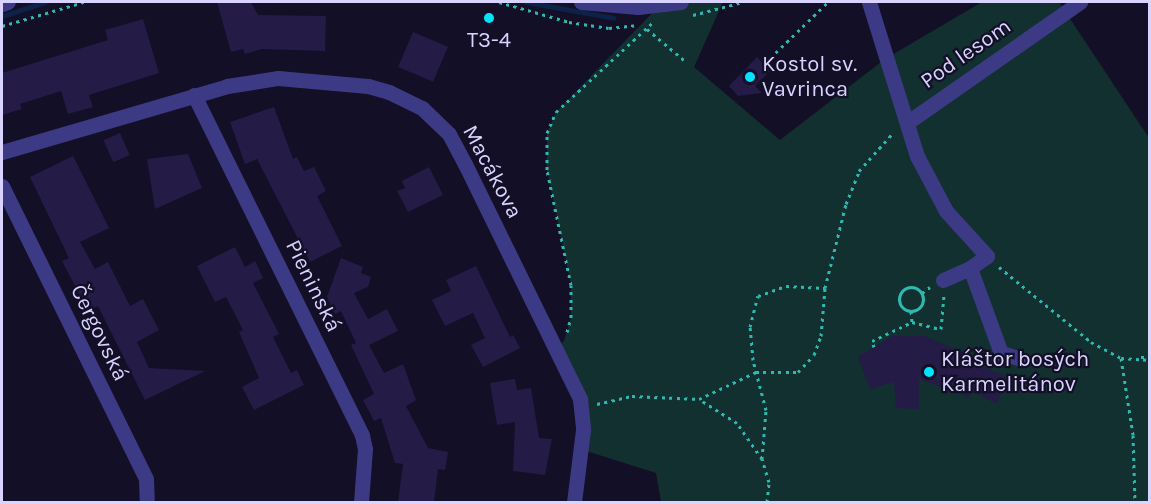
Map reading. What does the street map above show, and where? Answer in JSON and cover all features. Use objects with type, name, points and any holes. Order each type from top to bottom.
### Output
[{"type":"street","points":[[2,4],[8,2]]},
{"type":"street","points":[[581,2],[660,14],[681,2]]},
{"type":"street","points":[[869,2],[931,188],[946,211],[987,256],[970,268],[943,280]]},
{"type":"street","name":"Pod lesom","points":[[908,122],[1080,2]]},
{"type":"street","name":"Macákova","points":[[2,152],[194,95],[250,82],[317,79],[389,92],[422,108],[449,135],[556,348],[583,412],[574,502]]},
{"type":"street","name":"Pieninská","points":[[194,95],[362,435],[366,449],[361,502]]},
{"type":"street","name":"Čergovská","points":[[2,186],[146,479],[147,502]]},
{"type":"street","points":[[970,268],[1001,353],[1018,358]]},
{"type":"path","points":[[2,26],[84,2]]},
{"type":"path","points":[[499,2],[569,22],[609,27],[651,24],[660,14]]},
{"type":"path","points":[[686,17],[743,2]]},
{"type":"path","points":[[765,63],[828,2]]},
{"type":"path","points":[[556,348],[564,341],[571,317],[571,285],[547,170],[547,133],[556,112],[660,14]]},
{"type":"path","points":[[646,28],[684,60]]},
{"type":"path","points":[[583,412],[606,400],[632,396],[699,399],[756,372],[798,372],[814,356],[822,336],[825,288],[858,171],[882,141],[908,122]]},
{"type":"path","points":[[987,256],[1091,342],[1121,358],[1149,358]]},
{"type":"path","points":[[874,347],[872,341],[912,322],[941,328],[943,280]]},
{"type":"path","points":[[762,459],[766,410],[756,372],[750,327],[758,296],[786,286],[825,288]]},
{"type":"path","points":[[912,322],[910,311],[901,305],[902,291],[913,287],[922,293]]},
{"type":"path","points":[[910,311],[921,305],[922,293],[927,289]]},
{"type":"path","points":[[1121,358],[1133,435],[1135,502]]},
{"type":"path","points":[[699,399],[737,423],[762,459],[769,482],[767,502]]},
{"type":"green space","points":[[678,2],[723,2],[694,67],[780,140],[885,59],[982,2],[1059,2],[1149,138],[1149,502],[661,502],[656,473],[580,449],[583,430],[556,348],[564,341],[571,317],[571,285],[547,170],[547,133],[556,112],[658,7]]},
{"type":"building","points":[[217,2],[251,2],[258,15],[326,16],[325,51],[262,49],[245,54],[243,49],[231,52]]},
{"type":"building","points":[[143,19],[159,73],[89,95],[93,107],[68,114],[61,91],[20,104],[22,109],[2,115],[2,73],[108,40],[105,30]]},
{"type":"building","points":[[413,32],[448,47],[433,82],[398,67]]},
{"type":"building","name":"Kostol sv. Vavrinca","points":[[757,57],[770,71],[755,86],[762,93],[738,96],[729,86]]},
{"type":"building","points":[[274,107],[293,159],[297,157],[304,171],[314,167],[326,191],[317,196],[342,246],[310,262],[257,159],[245,164],[230,122]]},
{"type":"building","points":[[120,133],[130,155],[113,162],[104,140]]},
{"type":"building","points":[[188,154],[202,188],[155,209],[147,159]]},
{"type":"building","points":[[73,156],[109,228],[80,242],[95,269],[108,262],[130,306],[143,299],[159,330],[137,342],[149,368],[205,371],[145,400],[98,306],[88,311],[62,261],[69,258],[30,177]]},
{"type":"building","points":[[429,167],[443,195],[408,212],[397,191],[405,188],[402,181]]},
{"type":"building","points":[[235,247],[245,267],[255,261],[263,278],[253,283],[279,334],[273,337],[291,373],[297,370],[304,385],[254,410],[242,387],[259,378],[239,332],[243,330],[226,297],[215,302],[197,266]]},
{"type":"building","points":[[341,258],[363,267],[361,273],[371,277],[368,287],[354,293],[368,319],[387,309],[398,331],[369,345],[384,373],[403,364],[416,400],[406,406],[428,448],[448,452],[445,470],[438,469],[434,502],[398,502],[403,464],[395,463],[381,418],[374,421],[363,400],[374,394],[351,345],[356,343],[341,311],[335,314],[327,297]]},
{"type":"building","points":[[476,266],[510,337],[513,335],[520,348],[483,367],[471,345],[485,338],[473,313],[445,326],[432,300],[451,291],[446,280]]},
{"type":"building","name":"Kláštor bosých Karmelitánov","points":[[892,336],[924,336],[985,361],[984,367],[1007,377],[997,404],[971,391],[969,397],[919,379],[919,409],[896,408],[894,382],[870,389],[858,357]]},
{"type":"building","points":[[515,379],[517,390],[531,388],[539,438],[552,439],[545,475],[513,471],[515,422],[497,425],[490,383]]},
{"type":"waterway","points":[[2,16],[45,2]]},
{"type":"waterway","points":[[526,2],[614,18]]},
{"type":"place","name":"T3-4","points":[[489,18]]},
{"type":"place","name":"Kostol sv. Vavrinca","points":[[750,77]]},
{"type":"place","name":"Kláštor bosých Karmelitánov","points":[[929,372]]}]
